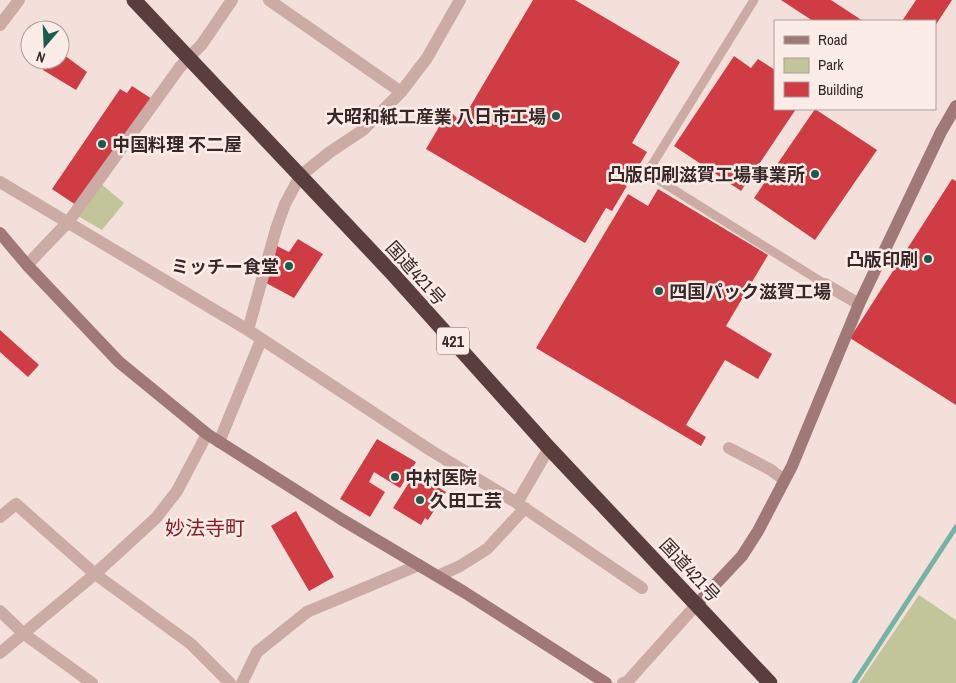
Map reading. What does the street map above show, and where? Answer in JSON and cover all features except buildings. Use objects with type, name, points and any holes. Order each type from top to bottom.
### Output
[{"type":"highway","name":"国道421号","points":[[134,0],[391,272],[549,448],[770,683]]},
{"type":"street","points":[[0,25],[19,0]]},
{"type":"street","points":[[27,265],[69,221],[180,67],[202,44],[232,0]]},
{"type":"street","points":[[269,0],[401,92]]},
{"type":"street","points":[[248,330],[276,229],[285,204],[300,176],[330,152],[363,130],[401,92],[427,58],[458,1]]},
{"type":"street","points":[[622,683],[627,682],[742,556],[758,531],[783,479],[792,466],[859,304],[940,132],[956,106]]},
{"type":"street","points":[[2,187],[69,221],[248,330],[430,450],[521,506],[642,588]]},
{"type":"street","points":[[0,233],[27,265],[119,362],[207,434],[438,576],[606,683]]},
{"type":"street","points":[[825,284],[859,304]]},
{"type":"street","points":[[219,442],[261,340]]},
{"type":"street","points":[[0,653],[96,574],[156,518],[177,491],[207,434]]},
{"type":"street","points":[[438,576],[460,566],[487,549],[521,506],[549,448]]},
{"type":"street","points":[[729,448],[771,470],[783,479]]},
{"type":"street","points":[[0,518],[16,504],[96,574],[191,644],[230,683]]},
{"type":"street","points":[[242,683],[257,652],[307,612],[419,565]]},
{"type":"street","points":[[0,611],[24,634],[92,683]]},
{"type":"lane","points":[[754,0],[647,173],[825,284]]},
{"type":"green space","points":[[100,183],[124,203],[102,230],[78,216]]},
{"type":"green space","points":[[919,595],[956,620],[956,683],[859,683]]},
{"type":"waterway","points":[[854,683],[956,527]]},
{"type":"place","name":"大昭和紙工産業 八日市工場","points":[[556,116]]},
{"type":"place","name":"中国料理 不二屋","points":[[102,144]]},
{"type":"place","name":"凸版印刷滋賀工場事業所","points":[[815,174]]},
{"type":"place","name":"凸版印刷","points":[[928,259]]},
{"type":"place","name":"ミッチー食堂","points":[[289,266]]},
{"type":"place","name":"四国パック滋賀工場","points":[[659,291]]},
{"type":"place","name":"中村医院","points":[[395,477]]},
{"type":"place","name":"久田工芸","points":[[420,500]]},
{"type":"district","name":"妙法寺町","points":[[205,527]]}]
